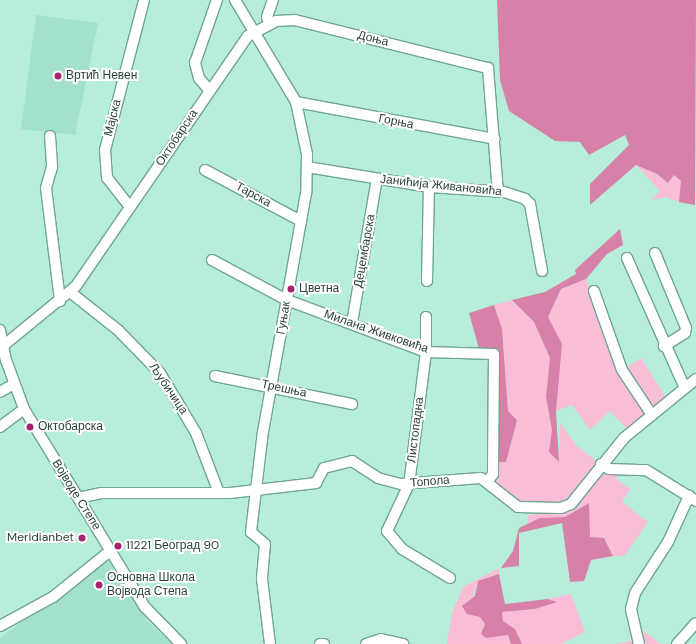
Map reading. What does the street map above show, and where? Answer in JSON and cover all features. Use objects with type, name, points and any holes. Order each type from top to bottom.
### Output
[{"type":"street","name":"Мајска","points":[[130,207],[120,199],[107,178],[105,150],[144,0]]},
{"type":"street","points":[[209,90],[199,78],[195,62],[217,0]]},
{"type":"street","name":"Гуњак","points":[[235,0],[256,30],[296,102],[305,141],[307,167],[301,221],[255,491],[251,532],[265,544],[262,579],[270,644]]},
{"type":"street","points":[[270,23],[267,17],[272,0]]},
{"type":"street","name":"Доња","points":[[256,30],[270,23],[295,20],[490,70],[495,139]]},
{"type":"street","name":"Октобарска","points":[[3,346],[70,292],[130,207],[209,90],[256,30]]},
{"type":"street","name":"Горња","points":[[296,102],[495,139]]},
{"type":"street","points":[[50,136],[52,167],[46,188],[60,301]]},
{"type":"street","points":[[495,139],[498,192]]},
{"type":"street","name":"Јанићија Живановића","points":[[307,167],[429,187],[498,192],[529,202],[542,271]]},
{"type":"street","name":"Тарска","points":[[205,170],[301,221]]},
{"type":"street","name":"Децембарска","points":[[352,323],[377,179]]},
{"type":"street","points":[[427,281],[429,187]]},
{"type":"street","points":[[655,253],[686,328],[685,333],[664,346]]},
{"type":"street","points":[[627,258],[664,346],[685,388]]},
{"type":"street","name":"Милана Живковића","points":[[212,260],[287,300],[352,323],[426,352],[486,351],[496,357],[492,474],[488,481]]},
{"type":"street","points":[[594,291],[622,370],[652,415]]},
{"type":"street","name":"Љубичица","points":[[70,292],[118,330],[160,373],[196,433],[218,493]]},
{"type":"street","name":"Листопадна","points":[[426,318],[426,352],[409,484],[387,531],[389,536],[402,548],[450,578]]},
{"type":"street","name":"Војводе Степе","points":[[0,330],[14,384],[24,409],[150,614],[181,644]]},
{"type":"street","name":"Трешња","points":[[215,376],[272,385],[352,404]]},
{"type":"street","points":[[488,481],[518,507],[561,508],[571,504],[601,464],[652,415],[696,379]]},
{"type":"street","points":[[0,392],[14,384]]},
{"type":"street","points":[[0,426],[24,409]]},
{"type":"street","name":"Топола","points":[[78,498],[101,493],[218,493],[255,491],[316,483],[324,468],[352,462],[378,478],[409,484],[474,478],[488,481]]},
{"type":"street","points":[[601,464],[610,469],[646,470],[693,499],[668,542],[646,573],[631,604],[639,644]]},
{"type":"street","points":[[0,626],[53,597],[110,551]]},
{"type":"street","points":[[677,644],[696,623]]},
{"type":"street","points":[[366,644],[381,639],[403,644]]},
{"type":"shaded area","points":[[497,0],[696,0],[695,205],[679,202],[681,181],[674,175],[668,183],[657,174],[636,165],[590,205],[590,184],[629,145],[625,135],[589,155],[580,142],[555,141],[509,111],[500,80]]},
{"type":"shaded area","name":"Вртић Невен","points":[[36,15],[98,23],[75,135],[21,129]]},
{"type":"shaded area","points":[[636,165],[657,174],[668,183],[674,175],[681,181],[679,202],[665,197],[651,200],[660,191]]},
{"type":"shaded area","points":[[620,229],[623,245],[607,254],[586,279],[561,289],[548,317],[562,344],[556,411],[559,462],[549,452],[552,430],[546,397],[550,358],[534,322],[512,300],[545,292],[576,274],[575,270]]},
{"type":"shaded area","points":[[586,279],[620,372],[641,358],[668,401],[631,433],[610,411],[590,430],[572,405],[556,411],[558,381],[548,317],[561,289]]},
{"type":"shaded area","points":[[512,300],[534,322],[550,358],[546,397],[552,430],[550,452],[559,462],[560,423],[577,446],[597,462],[570,499],[558,504],[526,505],[506,495],[496,480],[496,462],[506,462],[517,420],[508,411],[502,329],[494,305]]},
{"type":"shaded area","points":[[494,305],[502,329],[508,411],[517,420],[506,462],[496,462],[492,353],[479,349],[469,313]]},
{"type":"shaded area","points":[[619,473],[616,479],[630,489],[622,502],[648,522],[624,556],[613,556],[604,538],[590,537],[585,505],[565,517],[527,523],[528,515],[561,512],[600,475]]},
{"type":"shaded area","points":[[589,503],[590,537],[604,538],[613,556],[591,560],[584,581],[570,582],[562,523],[519,533],[519,566],[501,568],[513,551],[519,528],[540,518],[565,517]]},
{"type":"shaded area","name":"Основна Школа Војвода Степа","points":[[107,559],[148,622],[172,644],[0,644],[0,638]]},
{"type":"shaded area","points":[[499,568],[499,574],[478,581],[467,614],[480,617],[497,635],[508,635],[511,644],[447,644],[452,613],[463,587]]},
{"type":"shaded area","points":[[499,574],[505,604],[547,599],[557,602],[535,609],[502,612],[503,621],[515,629],[522,644],[511,644],[508,635],[486,638],[481,634],[485,624],[480,617],[467,614],[462,606],[475,596],[478,581]]},
{"type":"shaded area","points":[[571,594],[585,632],[561,644],[522,644],[515,629],[503,621],[502,612],[535,609],[556,602],[547,599]]},
{"type":"shaded area","points":[[636,626],[661,644],[616,644],[638,639]]},
{"type":"place","name":"Вртић Невен","points":[[58,76]]},
{"type":"place","name":"Цветна","points":[[291,289]]},
{"type":"place","name":"Октобарска","points":[[30,427]]},
{"type":"place","name":"Meridianbet","points":[[82,538]]},
{"type":"place","name":"11221 Београд 90","points":[[118,546]]},
{"type":"place","name":"Основна Школа Војвода Степа","points":[[99,585]]}]
